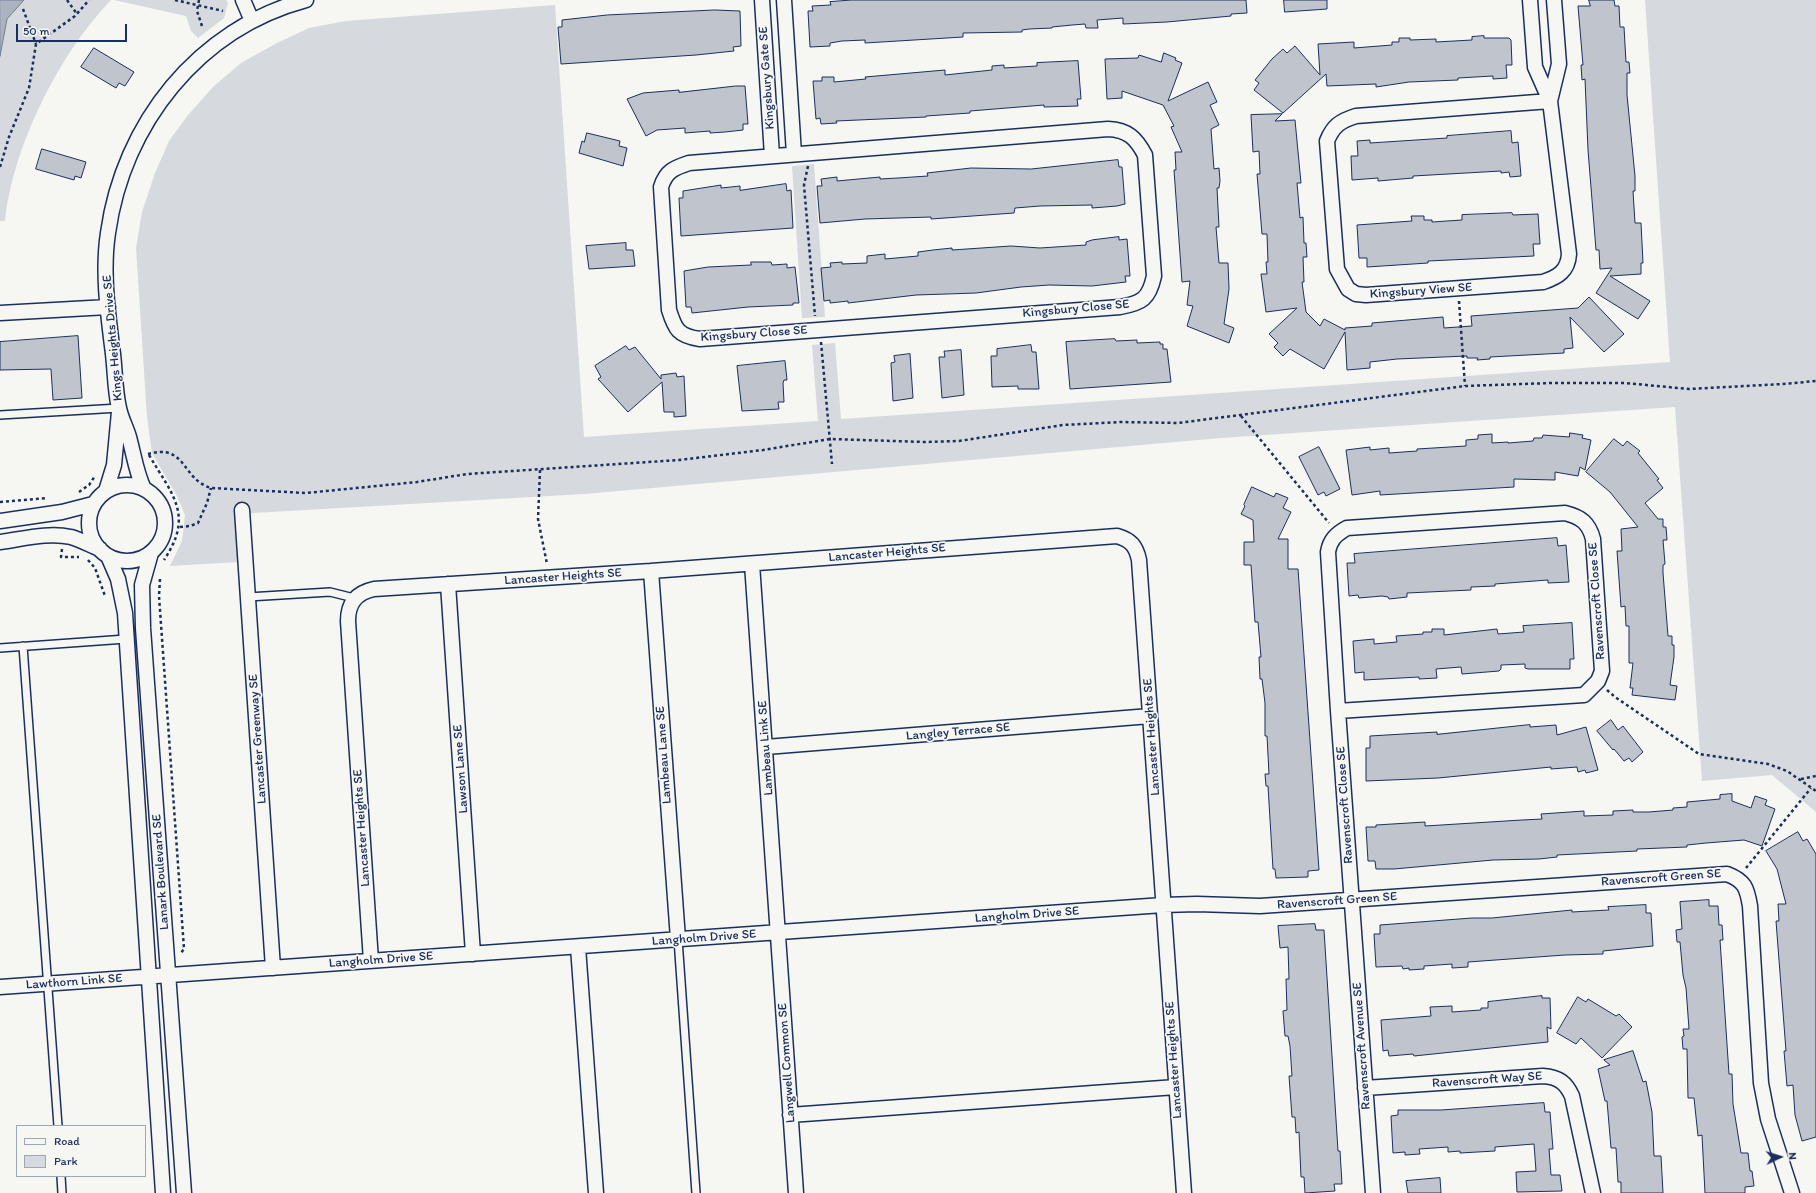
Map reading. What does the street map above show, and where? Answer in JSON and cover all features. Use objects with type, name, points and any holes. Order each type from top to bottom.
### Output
[{"type":"street","points":[[243,0],[252,21]]},
{"type":"street","name":"Kings Heights Drive SE","points":[[106,491],[114,465],[119,408],[108,307],[108,233],[117,191],[132,149],[150,114],[172,84],[198,59],[236,30],[252,21],[288,5],[306,0]]},
{"type":"street","name":"Kingsbury Gate SE","points":[[762,0],[772,156]]},
{"type":"street","name":"Kingsbury Gate SE","points":[[784,0],[794,154]]},
{"type":"street","name":"Kingsbury View SE","points":[[1530,0],[1535,67],[1550,101],[1569,254],[1569,262],[1564,271],[1557,278],[1543,282],[1366,295],[1356,294],[1348,289],[1337,269],[1327,141],[1330,132],[1343,120],[1356,116],[1550,101]]},
{"type":"street","name":"Kingsbury View SE","points":[[1550,101],[1559,64],[1554,0]]},
{"type":"street","name":"Kingsbury Close SE","points":[[1119,130],[1132,135],[1145,155],[1154,276],[1152,288],[1144,300],[1135,304],[1120,307],[694,338],[679,332],[673,324],[669,310],[661,187],[664,178],[670,171],[689,163],[772,156],[1119,130]]},
{"type":"street","points":[[0,313],[108,307]]},
{"type":"street","name":"Kings Heights Drive SE","points":[[119,408],[129,437],[136,468],[144,489]]},
{"type":"street","points":[[0,542],[41,536],[64,536],[79,540],[104,553],[119,560],[130,561],[141,558],[151,553],[159,543],[164,531],[165,519],[158,501],[144,489],[125,485],[106,491],[93,504],[89,516],[89,528],[92,540],[104,553]]},
{"type":"street","points":[[0,521],[62,512],[93,504]]},
{"type":"street","name":"Lancaster Greenway SE","points":[[242,510],[273,968]]},
{"type":"street","name":"Ravenscroft Close SE","points":[[1351,899],[1328,552],[1333,538],[1338,532],[1347,528],[1355,527],[1565,513],[1576,516],[1584,521],[1590,528],[1593,539],[1602,671],[1598,681]]},
{"type":"street","name":"Lancaster Heights SE","points":[[371,961],[348,621],[350,604],[360,593],[374,589],[752,564],[1107,536],[1127,539],[1135,546],[1139,560],[1184,1193]]},
{"type":"street","name":"Lanark Boulevard SE","points":[[104,553],[118,578],[122,594],[163,1193]]},
{"type":"street","name":"Lanark Boulevard SE","points":[[151,553],[142,585],[143,628],[184,1193]]},
{"type":"street","name":"Lambeau Link SE","points":[[752,564],[778,932]]},
{"type":"street","name":"Lambeau Lane SE","points":[[651,571],[678,940]]},
{"type":"street","name":"Lawson Lane SE","points":[[448,584],[473,954]]},
{"type":"street","points":[[1338,711],[1572,697],[1584,695],[1598,681]]},
{"type":"street","name":"Langley Terrace SE","points":[[766,748],[1150,716]]},
{"type":"street","name":"Ravenscroft Green SE","points":[[1260,906],[1716,873],[1727,874],[1738,878],[1747,890],[1750,906],[1761,1083],[1768,1119],[1792,1193]]},
{"type":"street","name":"Ravenscroft Avenue SE","points":[[1351,899],[1373,1193]]},
{"type":"street","name":"Langholm Drive SE","points":[[148,976],[1163,905],[1196,904],[1260,906]]},
{"type":"street","name":"Langwell Common SE","points":[[778,932],[796,1193]]},
{"type":"street","points":[[578,947],[596,1193]]},
{"type":"street","name":"Lawthorn Link SE","points":[[0,987],[148,976]]},
{"type":"street","name":"Ravenscroft Way SE","points":[[1365,1088],[1543,1076],[1552,1076],[1561,1080],[1567,1086],[1572,1096],[1593,1193]]},
{"type":"street","points":[[790,1114],[1176,1087]]},
{"type":"lane","points":[[0,415],[119,408]]},
{"type":"lane","points":[[248,597],[330,592],[354,598]]},
{"type":"lane","points":[[0,648],[126,639]]},
{"type":"lane","points":[[22,646],[58,1125]]},
{"type":"lane","points":[[678,940],[696,1193]]},
{"type":"lane","points":[[61,1177],[62,1193]]},
{"type":"path","points":[[67,0],[77,14]]},
{"type":"path","points":[[36,44],[77,14],[89,0]]},
{"type":"path","points":[[175,0],[223,11]]},
{"type":"path","points":[[199,0],[197,4],[198,19],[202,26]]},
{"type":"path","points":[[0,167],[9,137],[29,88],[36,44],[23,9]]},
{"type":"path","points":[[810,153],[804,185],[815,319],[822,345],[832,464]]},
{"type":"path","points":[[1458,289],[1465,386]]},
{"type":"path","points":[[162,566],[176,542],[180,527],[180,518],[176,503],[148,454],[162,451],[168,451],[174,455],[201,484],[211,488],[306,493],[417,482],[467,474],[679,460],[763,450],[830,439],[925,442],[959,441],[1063,425],[1121,422],[1178,423],[1465,386],[1550,383],[1625,383],[1689,389],[1782,384],[1816,380]]},
{"type":"path","points":[[1240,416],[1320,514],[1338,532]]},
{"type":"path","points":[[540,470],[538,519],[547,564]]},
{"type":"path","points":[[77,493],[89,485],[98,471]]},
{"type":"path","points":[[180,527],[198,523],[207,503],[211,488]]},
{"type":"path","points":[[0,502],[52,498]]},
{"type":"path","points":[[61,557],[82,557]]},
{"type":"path","points":[[86,559],[95,568],[105,596]]},
{"type":"path","points":[[160,578],[160,606],[184,949],[181,952]]},
{"type":"path","points":[[1598,681],[1615,697],[1699,754],[1768,764],[1787,772],[1816,791]]},
{"type":"path","points":[[1801,780],[1816,776]]},
{"type":"path","points":[[1738,878],[1812,788]]},
{"type":"green space","points":[[0,0],[111,0],[92,22],[57,74],[28,132],[10,192],[5,221],[0,221]]},
{"type":"green space","points":[[114,0],[226,0],[228,3],[224,18],[198,38],[191,31],[186,16]]},
{"type":"green space","points":[[1645,0],[1816,0],[1816,812],[1772,775],[1702,781],[1675,407],[1221,438],[584,494],[236,514],[239,562],[170,566],[182,541],[185,515],[177,496],[152,453],[147,417],[136,248],[142,212],[155,173],[169,141],[188,115],[213,87],[241,63],[277,43],[309,28],[346,21],[555,5],[584,437],[818,421],[812,345],[835,343],[841,419],[1670,362]]},
{"type":"green space","points":[[814,164],[825,317],[802,318],[792,166]]},
{"type":"shaded area","points":[[0,0],[24,0],[7,19],[0,56]]},
{"type":"building","points":[[852,0],[1246,0],[1247,13],[1167,22],[1123,24],[1123,18],[1097,20],[1098,28],[1086,28],[1085,24],[1029,29],[1022,30],[1022,32],[963,33],[963,37],[865,43],[865,40],[842,41],[830,43],[830,46],[810,47],[808,11],[813,11],[812,6],[831,5],[830,2]]},
{"type":"building","points":[[1284,0],[1327,0],[1327,9],[1285,12]]},
{"type":"building","points":[[1589,0],[1614,0],[1615,6],[1619,6],[1620,27],[1624,27],[1626,62],[1629,62],[1630,73],[1627,73],[1627,95],[1635,176],[1635,191],[1633,191],[1635,223],[1641,223],[1643,263],[1641,263],[1641,274],[1610,276],[1650,301],[1638,319],[1596,293],[1612,268],[1600,269],[1599,250],[1596,250],[1588,150],[1585,79],[1582,80],[1581,65],[1583,65],[1578,6],[1590,6]]},
{"type":"building","points":[[715,10],[740,11],[741,46],[733,47],[734,51],[561,64],[558,27],[562,27],[562,20],[607,15]]},
{"type":"building","points":[[1484,36],[1484,38],[1509,38],[1511,40],[1512,65],[1506,65],[1507,78],[1493,79],[1493,76],[1458,78],[1458,80],[1409,82],[1376,87],[1376,84],[1327,86],[1326,74],[1283,113],[1254,90],[1259,83],[1255,80],[1272,59],[1283,49],[1287,53],[1295,46],[1320,75],[1318,44],[1354,42],[1354,48],[1392,45],[1392,42],[1399,42],[1399,38],[1410,38],[1410,40],[1436,39],[1436,42],[1472,40],[1472,37]]},
{"type":"building","points":[[94,48],[134,72],[125,86],[119,83],[116,88],[81,67]]},
{"type":"building","points":[[1164,53],[1176,58],[1175,60],[1182,63],[1168,101],[1208,82],[1217,102],[1210,105],[1219,125],[1211,129],[1214,169],[1219,168],[1220,181],[1219,188],[1217,188],[1219,227],[1216,227],[1219,263],[1228,263],[1229,289],[1224,324],[1234,328],[1229,343],[1187,326],[1193,306],[1187,305],[1190,281],[1182,282],[1174,170],[1176,170],[1175,152],[1182,152],[1171,127],[1174,126],[1163,105],[1122,91],[1122,98],[1107,99],[1105,59],[1138,58],[1139,55],[1161,62]]},
{"type":"building","points":[[1078,61],[1081,99],[1077,99],[1078,106],[1044,107],[1044,105],[970,111],[970,113],[926,117],[836,121],[837,123],[821,124],[820,118],[816,119],[813,81],[822,81],[822,77],[834,77],[834,82],[866,79],[865,77],[945,70],[945,75],[992,70],[992,66],[1004,65],[1004,68],[1037,66],[1037,63]]},
{"type":"building","points":[[745,86],[748,124],[743,124],[743,130],[710,133],[710,131],[685,133],[685,128],[657,130],[646,136],[627,99],[643,93],[679,90],[679,92]]},
{"type":"building","points":[[1282,114],[1275,121],[1295,120],[1301,183],[1297,183],[1300,218],[1303,217],[1304,243],[1306,243],[1307,257],[1303,257],[1304,282],[1302,282],[1306,312],[1320,326],[1324,319],[1345,330],[1345,328],[1372,326],[1372,323],[1443,317],[1444,328],[1472,326],[1471,316],[1578,308],[1589,297],[1624,334],[1604,352],[1570,317],[1573,348],[1564,349],[1564,353],[1490,357],[1490,359],[1477,360],[1478,358],[1467,358],[1467,356],[1397,359],[1370,362],[1370,368],[1347,370],[1345,332],[1324,369],[1290,349],[1283,356],[1274,347],[1278,343],[1269,334],[1297,308],[1266,312],[1261,274],[1267,274],[1267,234],[1262,234],[1257,174],[1260,174],[1259,151],[1253,152],[1251,115]]},
{"type":"building","points":[[1511,131],[1512,143],[1518,142],[1521,176],[1510,177],[1509,172],[1501,173],[1501,171],[1413,176],[1413,178],[1378,181],[1378,178],[1352,180],[1351,156],[1358,156],[1357,141],[1370,140],[1370,143],[1447,138],[1447,136]]},
{"type":"building","points":[[587,133],[620,141],[619,146],[627,148],[623,166],[579,153],[582,141],[584,142]]},
{"type":"building","points":[[42,149],[86,162],[81,178],[75,176],[74,180],[36,169]]},
{"type":"building","points":[[1118,160],[1119,167],[1122,167],[1125,204],[1117,206],[1092,208],[1092,205],[1040,206],[1015,208],[1014,213],[931,219],[931,217],[865,219],[820,223],[817,186],[822,186],[821,179],[837,177],[837,181],[880,177],[880,179],[898,178],[928,176],[927,173],[971,168],[1031,169]]},
{"type":"building","points":[[786,184],[787,191],[791,190],[793,228],[681,236],[679,198],[683,198],[683,191],[721,185],[721,188],[740,186],[740,190]]},
{"type":"building","points":[[1512,213],[1513,215],[1538,214],[1540,244],[1533,244],[1534,256],[1428,261],[1428,263],[1367,267],[1367,258],[1359,258],[1357,225],[1412,221],[1411,216],[1424,216],[1424,220],[1432,220],[1432,222],[1462,220],[1462,215]]},
{"type":"building","points":[[1119,237],[1119,240],[1127,239],[1130,276],[1125,276],[1126,282],[1092,286],[1049,285],[1021,287],[976,293],[916,295],[848,303],[848,301],[830,303],[830,300],[824,301],[821,268],[831,267],[830,263],[867,263],[867,256],[885,254],[885,259],[918,256],[918,252],[952,248],[952,250],[1011,246],[1040,248],[1086,245],[1086,242],[1092,240]]},
{"type":"building","points":[[626,243],[626,250],[633,250],[635,266],[589,269],[586,246]]},
{"type":"building","points":[[751,262],[771,262],[772,265],[787,264],[787,268],[795,267],[799,303],[793,303],[793,305],[748,307],[692,313],[691,307],[686,307],[684,271],[708,267],[751,265]]},
{"type":"building","points":[[78,336],[82,398],[53,400],[51,369],[0,370],[0,342]]},
{"type":"building","points":[[1115,339],[1116,341],[1137,340],[1137,343],[1160,342],[1160,344],[1163,344],[1163,349],[1167,349],[1171,382],[1070,389],[1066,342]]},
{"type":"building","points":[[1031,345],[1032,352],[1036,352],[1039,389],[1018,389],[1018,386],[992,387],[991,356],[997,356],[997,349]]},
{"type":"building","points":[[626,346],[629,350],[635,347],[661,379],[661,375],[676,373],[677,377],[684,376],[686,416],[674,417],[674,412],[664,412],[662,382],[628,412],[598,379],[601,377],[595,366]]},
{"type":"building","points":[[961,350],[964,395],[942,398],[939,357],[945,357],[944,351]]},
{"type":"building","points":[[910,354],[913,398],[893,401],[891,363],[895,362],[894,356]]},
{"type":"building","points":[[785,361],[787,380],[784,380],[783,383],[784,402],[778,402],[779,409],[742,411],[737,366]]},
{"type":"building","points":[[1570,433],[1583,435],[1582,438],[1591,440],[1585,470],[1580,467],[1578,476],[1555,472],[1555,480],[1514,479],[1514,487],[1380,495],[1380,491],[1352,495],[1346,450],[1370,447],[1370,450],[1389,448],[1389,453],[1417,451],[1417,449],[1466,446],[1466,440],[1478,439],[1478,435],[1492,434],[1492,443],[1508,443],[1533,441],[1534,438],[1542,438],[1543,435],[1569,437]]},
{"type":"building","points":[[1614,439],[1623,446],[1627,441],[1640,451],[1638,453],[1659,479],[1657,480],[1663,488],[1645,503],[1658,519],[1663,519],[1663,527],[1666,527],[1667,540],[1663,540],[1665,564],[1663,565],[1663,573],[1668,636],[1672,636],[1672,645],[1674,645],[1670,685],[1677,686],[1675,700],[1632,695],[1633,688],[1630,688],[1633,663],[1629,663],[1629,626],[1626,626],[1625,606],[1621,607],[1617,551],[1622,551],[1621,529],[1638,527],[1610,492],[1586,472]]},
{"type":"building","points":[[1319,447],[1340,489],[1326,496],[1324,492],[1318,495],[1299,457]]},
{"type":"building","points":[[1252,487],[1274,497],[1276,493],[1288,498],[1283,508],[1291,512],[1278,539],[1288,539],[1288,569],[1298,569],[1319,870],[1308,871],[1308,877],[1276,878],[1275,869],[1273,869],[1268,786],[1266,786],[1265,774],[1269,774],[1267,736],[1265,736],[1265,703],[1262,679],[1260,679],[1259,657],[1261,657],[1258,622],[1255,622],[1251,565],[1244,565],[1244,542],[1254,542],[1253,520],[1241,514]]},
{"type":"building","points":[[1557,538],[1558,546],[1566,545],[1569,582],[1548,583],[1548,580],[1495,584],[1495,586],[1471,587],[1471,590],[1407,593],[1407,597],[1389,599],[1388,597],[1382,596],[1359,598],[1358,595],[1349,596],[1347,563],[1355,563],[1354,554]]},
{"type":"building","points":[[1572,623],[1574,659],[1570,659],[1570,669],[1528,669],[1525,668],[1525,664],[1501,665],[1501,669],[1499,671],[1462,674],[1461,667],[1436,669],[1437,678],[1419,679],[1419,677],[1364,680],[1364,672],[1355,673],[1353,641],[1374,639],[1374,644],[1397,642],[1396,636],[1423,634],[1423,632],[1432,632],[1432,629],[1444,629],[1444,635],[1497,629],[1498,634],[1524,632],[1523,626]]},
{"type":"building","points":[[1611,720],[1618,730],[1623,726],[1643,752],[1632,762],[1629,758],[1624,761],[1597,731]]},
{"type":"building","points":[[1530,725],[1530,727],[1556,725],[1557,735],[1586,727],[1598,770],[1586,773],[1585,770],[1578,772],[1577,767],[1551,769],[1551,767],[1438,778],[1366,781],[1366,748],[1370,748],[1370,736],[1437,732],[1437,734]]},
{"type":"building","points":[[1732,794],[1732,801],[1751,808],[1755,796],[1767,800],[1765,805],[1775,809],[1762,846],[1744,840],[1687,845],[1687,847],[1557,855],[1557,857],[1539,859],[1493,860],[1394,869],[1376,869],[1375,861],[1368,861],[1366,827],[1376,827],[1376,825],[1425,822],[1425,826],[1542,819],[1541,814],[1584,811],[1584,816],[1613,815],[1613,811],[1633,810],[1633,812],[1649,812],[1673,810],[1673,808],[1687,807],[1687,802],[1720,799],[1720,795]]},
{"type":"building","points":[[1798,832],[1803,841],[1807,839],[1816,854],[1816,1137],[1802,1141],[1795,1115],[1793,1085],[1787,1086],[1784,1051],[1786,1051],[1776,921],[1779,921],[1778,904],[1786,904],[1777,869],[1766,851]]},
{"type":"building","points":[[1709,900],[1709,906],[1718,906],[1719,925],[1722,925],[1723,940],[1720,940],[1729,1074],[1732,1074],[1733,1104],[1741,1153],[1748,1153],[1750,1171],[1752,1171],[1754,1186],[1745,1187],[1745,1193],[1705,1193],[1702,1135],[1698,1136],[1694,1098],[1688,1098],[1687,1049],[1683,1049],[1682,1037],[1684,1036],[1683,1029],[1689,1029],[1686,988],[1683,975],[1680,942],[1677,942],[1676,930],[1682,929],[1680,902]]},
{"type":"building","points":[[1646,905],[1646,913],[1651,913],[1653,946],[1603,951],[1603,954],[1565,955],[1468,962],[1468,967],[1452,968],[1452,964],[1424,966],[1424,969],[1409,970],[1409,968],[1403,969],[1402,966],[1376,967],[1374,934],[1380,934],[1380,925],[1472,918],[1492,918],[1572,910],[1572,912],[1609,910],[1608,907]]},
{"type":"building","points":[[1315,924],[1316,930],[1324,930],[1338,1151],[1340,1151],[1342,1184],[1334,1184],[1335,1191],[1305,1193],[1304,1177],[1301,1177],[1299,1132],[1296,1133],[1295,1117],[1292,1117],[1289,1076],[1292,1076],[1290,1046],[1288,1036],[1285,1036],[1283,1011],[1287,1010],[1286,979],[1289,979],[1288,947],[1280,948],[1278,926]]},
{"type":"building","points":[[1542,996],[1542,998],[1550,998],[1551,1029],[1547,1027],[1548,1042],[1414,1056],[1413,1054],[1389,1056],[1388,1050],[1383,1051],[1381,1020],[1431,1016],[1430,1007],[1452,1006],[1452,1012],[1481,1010],[1481,1008],[1488,1008],[1488,1002]]},
{"type":"building","points":[[1578,997],[1586,1002],[1588,999],[1616,1016],[1619,1014],[1632,1027],[1602,1058],[1581,1038],[1576,1044],[1557,1033]]},
{"type":"building","points":[[1633,1051],[1643,1082],[1646,1081],[1652,1112],[1654,1156],[1661,1156],[1663,1193],[1621,1193],[1621,1182],[1618,1182],[1616,1148],[1611,1148],[1607,1101],[1605,1101],[1598,1069],[1610,1065],[1604,1060]]},
{"type":"building","points":[[1544,1103],[1545,1112],[1550,1112],[1553,1149],[1549,1149],[1551,1175],[1560,1175],[1562,1191],[1517,1192],[1516,1172],[1536,1171],[1534,1144],[1495,1147],[1495,1151],[1460,1153],[1460,1151],[1448,1152],[1448,1147],[1419,1149],[1420,1154],[1405,1155],[1405,1152],[1393,1153],[1391,1116],[1398,1115],[1398,1110],[1441,1110]]},
{"type":"building","points":[[1440,1178],[1441,1193],[1408,1193],[1406,1181]]}]
